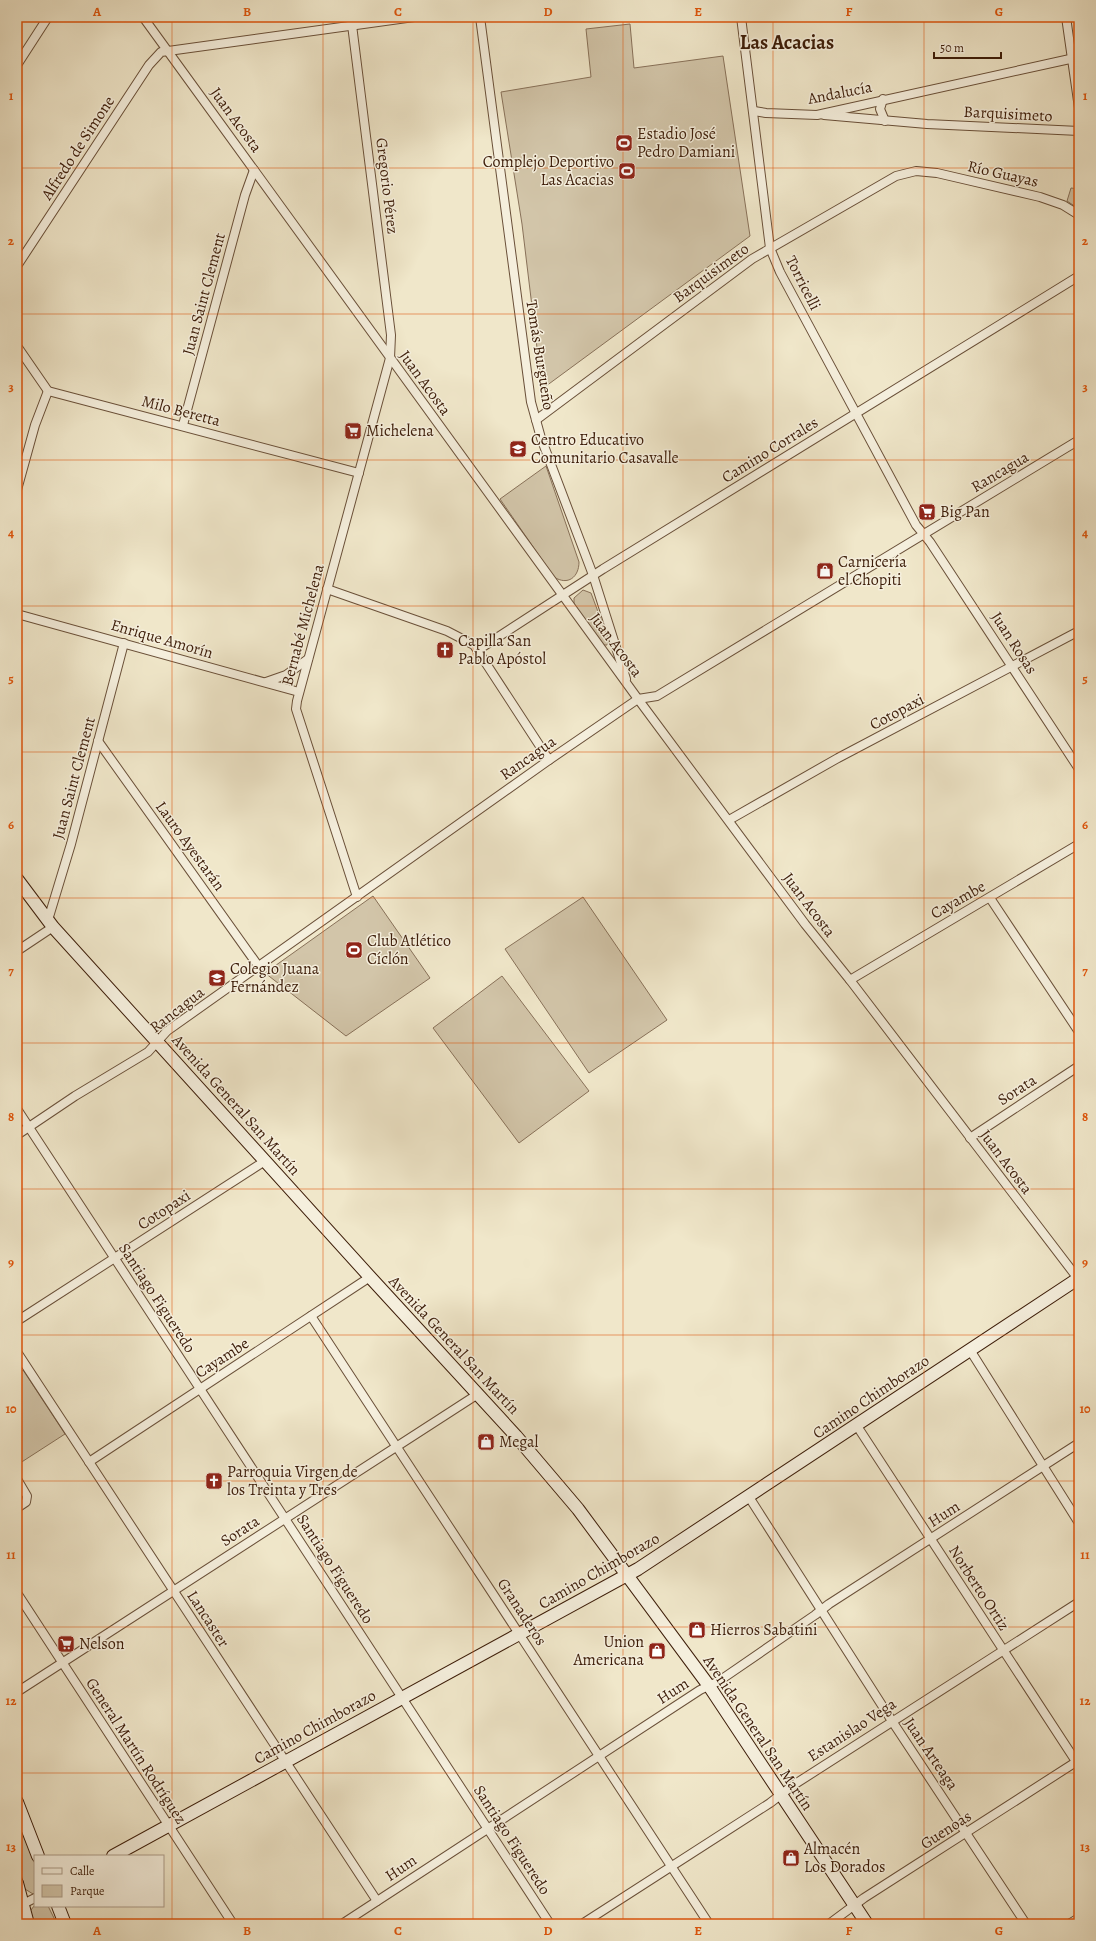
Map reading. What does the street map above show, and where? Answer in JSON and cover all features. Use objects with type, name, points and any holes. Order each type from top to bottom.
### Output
[{"type":"main road","name":"Avenida General San Martín","points":[[17,879],[50,923],[516,1436],[572,1503],[709,1686],[867,1924]]},
{"type":"main road","name":"Camino Chimborazo","points":[[115,1855],[627,1575],[749,1497],[1079,1279]]},
{"type":"main road","points":[[17,1802],[38,1855]]},
{"type":"main road","points":[[17,1882],[28,1924]]},
{"type":"main road","points":[[58,1907],[65,1924]]},
{"type":"street","points":[[17,65],[48,17]]},
{"type":"street","name":"Juan Acosta","points":[[143,17],[638,699],[805,924],[850,980],[1079,1279]]},
{"type":"street","points":[[167,50],[352,21],[414,17]]},
{"type":"street","name":"Tomás Burgueño","points":[[480,17],[531,402],[541,438],[594,576],[628,684]]},
{"type":"street","name":"Torricelli","points":[[742,17],[770,248],[780,272],[840,385],[857,412],[916,525],[924,535]]},
{"type":"street","points":[[1066,17],[1076,57],[1079,108]]},
{"type":"street","name":"Gregorio Pérez","points":[[352,21],[391,335],[390,358]]},
{"type":"street","name":"Alfredo de Simone","points":[[17,266],[149,65],[156,56],[167,50]]},
{"type":"street","name":"Andalucía","points":[[754,111],[766,113],[817,114],[1076,57]]},
{"type":"street","name":"Andalucía","points":[[883,99],[880,109],[885,122]]},
{"type":"street","name":"Barquisimeto","points":[[817,114],[885,122],[1079,131]]},
{"type":"street","name":"Juan Saint Clement","points":[[183,426],[245,195],[254,170]]},
{"type":"street","name":"Barquisimeto","points":[[536,420],[752,259],[896,176],[916,171]]},
{"type":"street","name":"Río Guayas","points":[[916,171],[937,173],[1040,197],[1063,205],[1079,215]]},
{"type":"street","name":"Camino Corrales","points":[[478,650],[857,412],[1079,276]]},
{"type":"street","points":[[17,346],[48,391],[35,425],[17,490]]},
{"type":"street","name":"Bernabé Michelena","points":[[357,897],[297,716],[297,701],[390,358]]},
{"type":"street","name":"Milo Beretta","points":[[48,391],[359,473]]},
{"type":"street","name":"Rancagua","points":[[17,1135],[75,1096],[148,1052],[167,1031],[549,760],[638,699],[657,696],[1079,440]]},
{"type":"street","name":"Juan Rosas","points":[[924,535],[1079,769]]},
{"type":"street","points":[[327,589],[447,631],[468,641],[478,650],[549,760]]},
{"type":"street","name":"Enrique Amorín","points":[[17,614],[299,692]]},
{"type":"street","name":"Cotopaxi","points":[[729,820],[838,758],[1079,631]]},
{"type":"street","name":"Juan Saint Clement","points":[[50,923],[124,643]]},
{"type":"street","points":[[266,683],[286,675],[309,659]]},
{"type":"street","name":"Lauro Ayestarán","points":[[98,741],[259,967]]},
{"type":"street","name":"Cayambe","points":[[850,980],[1079,844]]},
{"type":"street","points":[[990,898],[1079,1032]]},
{"type":"street","points":[[17,951],[50,923]]},
{"type":"street","name":"Sorata","points":[[970,1138],[1079,1066]]},
{"type":"street","name":"Santiago Figueredo","points":[[17,1109],[550,1924]]},
{"type":"street","name":"Cotopaxi","points":[[17,1321],[265,1161]]},
{"type":"street","name":"Cayambe","points":[[89,1462],[370,1277]]},
{"type":"street","name":"Granaderos","points":[[311,1316],[709,1924]]},
{"type":"street","points":[[970,1350],[1079,1523]]},
{"type":"street","name":"Lancaster","points":[[17,1352],[285,1762],[378,1901]]},
{"type":"street","points":[[17,1369],[25,1364]]},
{"type":"street","name":"Sorata","points":[[17,1692],[478,1394]]},
{"type":"street","name":"Norberto Ortiz","points":[[857,1426],[930,1540],[1078,1763]]},
{"type":"street","name":"Hum","points":[[342,1924],[599,1755],[719,1681],[822,1610],[1079,1443]]},
{"type":"street","points":[[17,1479],[26,1493],[27,1499],[24,1504],[17,1508]]},
{"type":"street","name":"Juan Arteaga","points":[[749,1497],[892,1721],[1026,1924]]},
{"type":"street","name":"General Martín Rodríguez","points":[[17,1593],[233,1924]]},
{"type":"street","name":"Estanislao Vega","points":[[582,1924],[892,1721],[1079,1602]]},
{"type":"street","name":"Guenoas","points":[[829,1924],[967,1833],[1078,1763]]},
{"type":"street","points":[[23,1904],[34,1898]]},
{"type":"street","points":[[1069,1924],[1079,1918]]},
{"type":"green space","name":"Complejo Deportivo Las Acacias","points":[[630,24],[634,68],[723,56],[750,236],[542,389],[522,224],[501,92],[591,77],[586,29]]},
{"type":"green space","points":[[1071,188],[1079,189],[1079,209],[1067,201]]},
{"type":"green space","points":[[546,466],[579,562],[575,576],[564,581],[554,577],[500,499]]},
{"type":"green space","points":[[583,590],[591,593],[609,641],[607,645],[603,645],[574,604],[574,598]]},
{"type":"green space","name":"Club Atlético Cíclón","points":[[373,896],[430,978],[346,1036],[265,973]]},
{"type":"green space","points":[[583,897],[667,1020],[589,1073],[505,949]]},
{"type":"green space","points":[[502,976],[589,1091],[519,1143],[433,1028]]},
{"type":"green space","points":[[23,1370],[65,1434],[17,1465],[17,1373]]},
{"type":"green space","points":[[17,1819],[34,1862],[33,1894],[25,1889],[17,1860]]},
{"type":"green space","points":[[34,1906],[48,1907],[57,1924],[32,1924],[30,1911]]},
{"type":"place","name":"Estadio José Pedro Damiani","points":[[624,143]]},
{"type":"place","name":"Complejo Deportivo Las Acacias","points":[[627,171]]},
{"type":"place","name":"Michelena","points":[[353,431]]},
{"type":"place","name":"Centro Educativo Comunitario Casavalle","points":[[518,449]]},
{"type":"place","name":"Big Pan","points":[[927,512]]},
{"type":"place","name":"Carnicería el Chopiti","points":[[825,571]]},
{"type":"place","name":"Capilla San Pablo Apóstol","points":[[445,650]]},
{"type":"place","name":"Club Atlético Cíclón","points":[[354,950]]},
{"type":"place","name":"Colegio Juana Fernández","points":[[217,978]]},
{"type":"place","name":"Megal","points":[[486,1442]]},
{"type":"place","name":"Parroquia Virgen de los Treinta y Tres","points":[[214,1481]]},
{"type":"place","name":"Hierros Sabatini","points":[[697,1630]]},
{"type":"place","name":"Nelson","points":[[66,1644]]},
{"type":"place","name":"Union Americana","points":[[657,1651]]},
{"type":"place","name":"Almacén Los Dorados","points":[[791,1858]]},
{"type":"district","name":"Las Acacias","points":[[787,42]]}]
